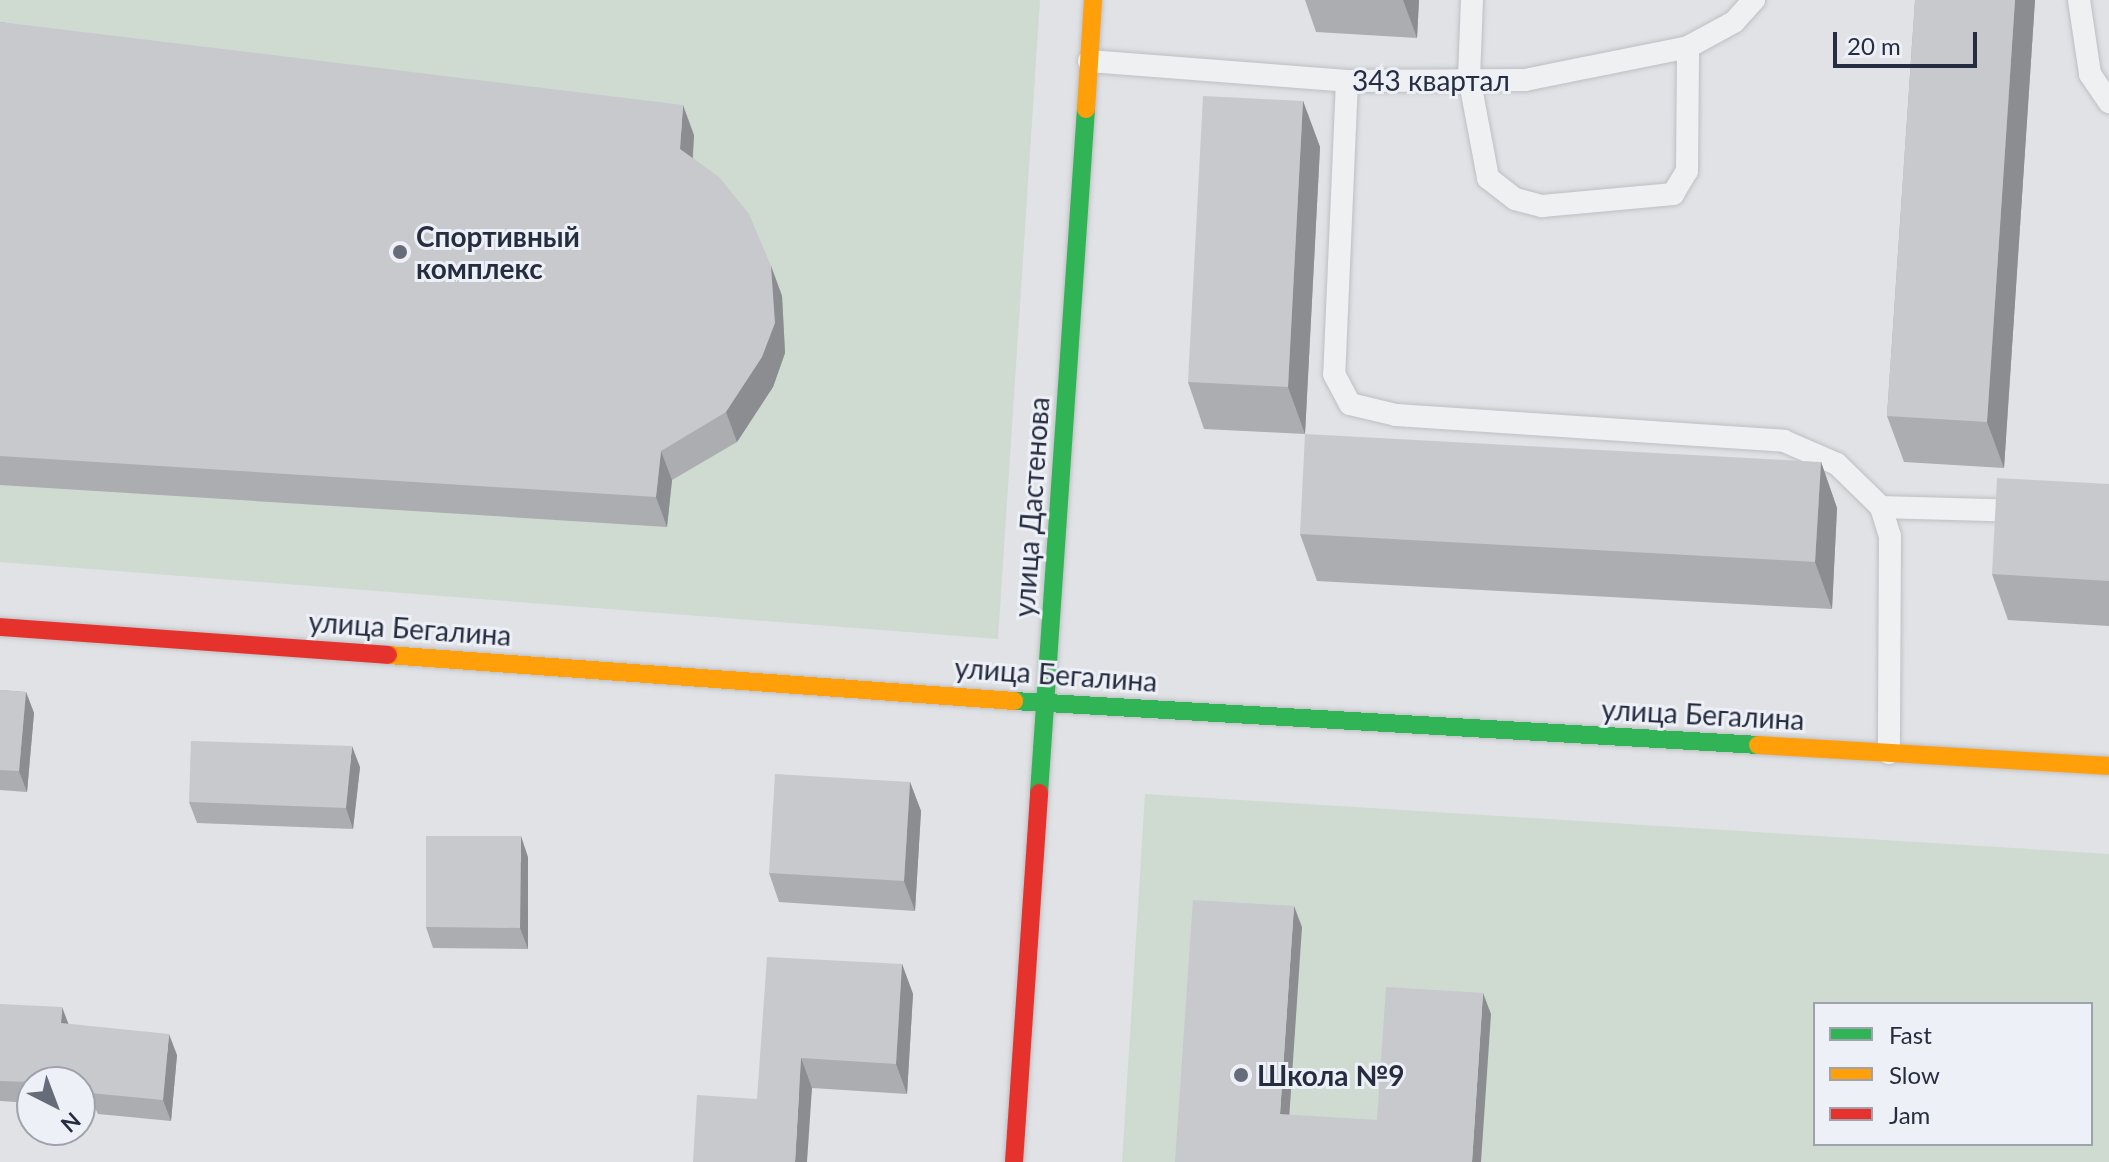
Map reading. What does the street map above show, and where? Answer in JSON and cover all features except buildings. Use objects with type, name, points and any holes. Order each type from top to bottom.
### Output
[{"type":"street","name":"улица Дастенова","points":[[1014,1162],[1093,0]]},
{"type":"street","name":"улица Бегалина","points":[[0,627],[1046,703],[2109,766]]},
{"type":"lane","points":[[1472,0],[1469,77],[1488,178],[1515,199],[1542,206],[1673,194],[1687,171],[1688,47]]},
{"type":"lane","name":"343 квартал","points":[[1089,61],[1347,81],[1469,77],[1525,80],[1688,47],[1734,22],[1754,0]]},
{"type":"lane","points":[[2079,0],[2090,74],[2109,102]]},
{"type":"lane","points":[[1347,81],[1334,374],[1350,404],[1396,415],[1784,441],[1837,464],[1881,507],[1890,536],[1889,753]]},
{"type":"lane","points":[[1881,507],[2048,511]]},
{"type":"shaded area","points":[[0,0],[1040,0],[998,639],[0,562]]},
{"type":"shaded area","points":[[1145,794],[2109,854],[2109,1162],[1122,1162]]},
{"type":"traffic: fast","points":[[1039,793],[1086,109]]},
{"type":"traffic: fast","points":[[1014,701],[1758,745]]},
{"type":"traffic: slow","points":[[1086,109],[1093,0]]},
{"type":"traffic: slow","points":[[388,655],[1014,701]]},
{"type":"traffic: slow","points":[[1758,745],[2109,766]]},
{"type":"traffic: jam","points":[[0,627],[388,655]]},
{"type":"traffic: jam","points":[[1014,1162],[1039,793]]},
{"type":"place","name":"Спортивный комплекс","points":[[400,252]]},
{"type":"place","name":"Школа №9","points":[[1241,1075]]}]
